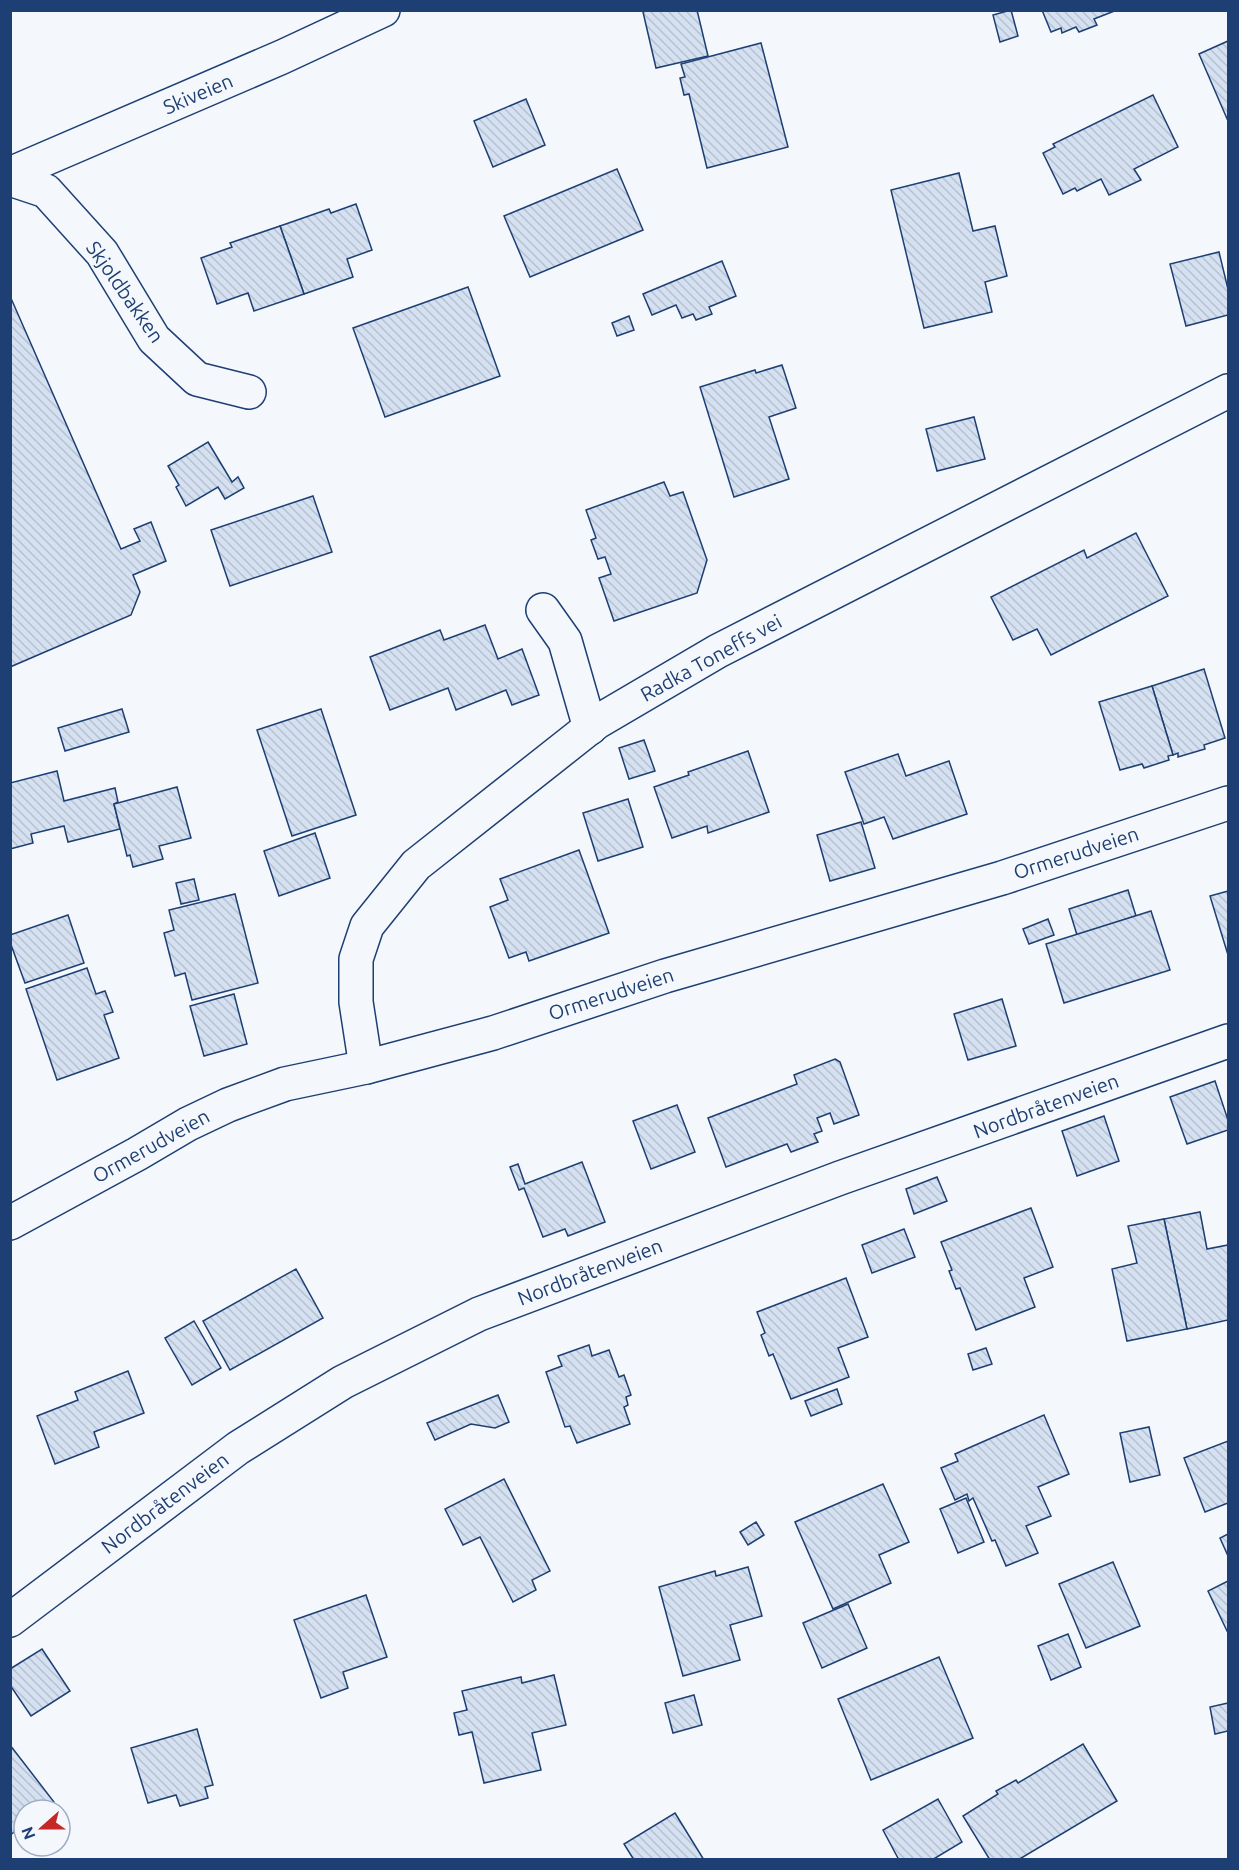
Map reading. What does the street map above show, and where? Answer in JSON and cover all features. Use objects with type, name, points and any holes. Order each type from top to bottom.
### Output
[{"type":"street","name":"Skiveien","points":[[10,176],[282,57],[383,10]]},
{"type":"street","name":"Skjoldbakken","points":[[10,176],[46,191],[102,253],[154,339],[197,379],[249,392]]},
{"type":"street","name":"Radka Toneffs vei","points":[[366,1067],[356,1002],[356,959],[367,926],[416,865],[590,728],[718,651],[1228,391]]},
{"type":"street","points":[[543,610],[565,641],[590,728]]},
{"type":"street","name":"Ormerudveien","points":[[10,1223],[188,1124],[228,1105],[285,1084],[366,1067],[493,1033],[665,976],[1002,878],[1228,803]]},
{"type":"street","name":"Nordbråtenveien","points":[[10,1620],[238,1448],[343,1382],[478,1314],[840,1178],[1228,1041]]},
{"type":"building","points":[[697,10],[708,56],[656,68],[643,12]]},
{"type":"building","points":[[1011,10],[1018,36],[1000,42],[993,15]]},
{"type":"building","points":[[1042,10],[1117,10],[1094,19],[1097,25],[1079,32],[1076,27],[1062,33],[1061,28],[1051,32]]},
{"type":"building","points":[[1228,41],[1228,121],[1199,54]]},
{"type":"building","points":[[761,43],[788,147],[707,168],[689,94],[684,95],[680,78],[685,77],[681,64]]},
{"type":"building","points":[[1153,95],[1178,147],[1134,169],[1141,180],[1109,195],[1101,179],[1077,191],[1075,188],[1063,194],[1043,153],[1055,147],[1053,144]]},
{"type":"building","points":[[526,99],[545,145],[493,167],[474,121]]},
{"type":"building","points":[[617,169],[643,230],[530,277],[504,216]]},
{"type":"building","points":[[959,173],[973,231],[995,226],[1007,276],[985,282],[992,312],[924,328],[891,190]]},
{"type":"building","points":[[356,204],[372,250],[347,259],[353,277],[304,294],[280,226],[329,209],[331,213]]},
{"type":"building","points":[[280,226],[304,294],[254,311],[248,293],[217,304],[201,258],[232,247],[230,243]]},
{"type":"building","points":[[1219,252],[1228,289],[1228,315],[1186,326],[1170,264]]},
{"type":"building","points":[[722,261],[736,296],[709,307],[712,314],[696,320],[693,314],[682,318],[676,305],[652,315],[643,294]]},
{"type":"building","points":[[468,287],[500,376],[385,417],[353,328]]},
{"type":"building","points":[[10,296],[121,549],[140,541],[134,529],[151,522],[166,561],[133,575],[140,592],[131,615],[10,667]]},
{"type":"building","points":[[629,316],[634,330],[617,336],[612,323]]},
{"type":"building","points":[[782,365],[796,408],[769,417],[789,479],[734,497],[700,387],[755,370],[756,373]]},
{"type":"building","points":[[974,417],[985,459],[937,471],[926,429]]},
{"type":"building","points":[[208,442],[232,482],[238,477],[244,488],[225,499],[218,487],[186,506],[176,487],[179,485],[168,466]]},
{"type":"building","points":[[664,482],[670,496],[683,492],[707,560],[697,593],[614,621],[599,578],[611,574],[605,557],[598,559],[591,540],[596,538],[586,510]]},
{"type":"building","points":[[313,496],[332,552],[230,586],[211,530]]},
{"type":"building","points":[[1136,533],[1168,596],[1051,655],[1037,629],[1013,640],[991,597],[1084,550],[1087,558]]},
{"type":"building","points":[[485,625],[498,659],[522,649],[539,695],[512,705],[506,690],[456,710],[448,688],[390,710],[370,657],[440,630],[444,640]]},
{"type":"building","points":[[1204,669],[1225,738],[1204,745],[1205,749],[1178,757],[1178,753],[1173,755],[1152,686]]},
{"type":"building","points":[[1152,686],[1173,755],[1168,756],[1169,760],[1144,768],[1142,764],[1120,770],[1099,702]]},
{"type":"building","points":[[122,709],[129,732],[65,751],[58,728]]},
{"type":"building","points":[[321,709],[356,815],[292,836],[257,730]]},
{"type":"building","points":[[644,740],[655,771],[629,779],[619,748]]},
{"type":"building","points":[[748,751],[769,812],[708,833],[707,826],[672,838],[654,787],[689,775],[688,772]]},
{"type":"building","points":[[898,754],[906,776],[949,761],[967,814],[893,839],[884,817],[864,824],[845,772]]},
{"type":"building","points":[[57,771],[64,801],[115,788],[118,802],[114,804],[120,829],[68,842],[64,826],[31,834],[33,843],[10,849],[10,783]]},
{"type":"building","points":[[177,787],[191,838],[159,846],[163,859],[133,867],[130,855],[127,856],[114,804]]},
{"type":"building","points":[[628,799],[643,847],[598,861],[583,813]]},
{"type":"building","points":[[861,822],[875,868],[830,881],[817,835]]},
{"type":"building","points":[[315,833],[330,878],[279,896],[264,851]]},
{"type":"building","points":[[579,850],[609,933],[529,961],[526,952],[509,958],[490,907],[508,900],[500,879]]},
{"type":"building","points":[[194,879],[199,900],[181,904],[176,883]]},
{"type":"building","points":[[1128,890],[1136,916],[1077,935],[1069,909]]},
{"type":"building","points":[[1228,891],[1228,955],[1210,896]]},
{"type":"building","points":[[235,894],[258,983],[192,1000],[185,973],[175,976],[164,933],[174,930],[169,910]]},
{"type":"building","points":[[1151,911],[1170,970],[1064,1003],[1046,944]]},
{"type":"building","points":[[68,915],[84,963],[25,983],[10,942],[10,935]]},
{"type":"building","points":[[1048,919],[1054,935],[1029,944],[1023,929]]},
{"type":"building","points":[[87,968],[96,994],[105,991],[113,1012],[104,1015],[119,1058],[57,1080],[26,989]]},
{"type":"building","points":[[234,994],[247,1044],[204,1056],[190,1006]]},
{"type":"building","points":[[1002,999],[1016,1046],[968,1060],[954,1014]]},
{"type":"building","points":[[835,1059],[840,1062],[859,1115],[834,1124],[830,1113],[817,1118],[822,1131],[814,1134],[818,1142],[791,1152],[787,1144],[726,1167],[708,1118],[797,1084],[794,1075]]},
{"type":"building","points":[[1215,1081],[1228,1120],[1228,1130],[1187,1144],[1170,1097]]},
{"type":"building","points":[[677,1105],[695,1152],[651,1169],[633,1121]]},
{"type":"building","points":[[1104,1116],[1119,1161],[1077,1176],[1062,1131]]},
{"type":"building","points":[[582,1162],[605,1222],[568,1236],[565,1229],[543,1237],[524,1188],[519,1190],[510,1167],[518,1164],[525,1184]]},
{"type":"building","points":[[937,1177],[947,1201],[914,1214],[906,1189]]},
{"type":"building","points":[[1031,1208],[1053,1267],[1024,1278],[1035,1307],[976,1330],[960,1288],[956,1289],[949,1271],[952,1270],[941,1242]]},
{"type":"building","points":[[1200,1212],[1207,1249],[1228,1245],[1228,1320],[1187,1329],[1164,1219]]},
{"type":"building","points":[[1164,1219],[1187,1329],[1127,1341],[1112,1269],[1137,1263],[1128,1226]]},
{"type":"building","points":[[904,1229],[915,1257],[872,1273],[862,1245]]},
{"type":"building","points":[[296,1269],[323,1318],[230,1370],[203,1321]]},
{"type":"building","points":[[846,1278],[868,1337],[838,1348],[849,1377],[791,1399],[773,1354],[769,1356],[761,1335],[765,1333],[757,1312]]},
{"type":"building","points":[[194,1321],[221,1368],[192,1385],[165,1338]]},
{"type":"building","points":[[589,1345],[592,1356],[609,1350],[619,1377],[624,1375],[631,1395],[626,1397],[628,1405],[624,1407],[630,1424],[577,1443],[570,1426],[565,1427],[546,1372],[562,1366],[558,1356]]},
{"type":"building","points":[[986,1348],[992,1364],[973,1370],[968,1354]]},
{"type":"building","points":[[128,1371],[144,1413],[94,1432],[99,1447],[55,1464],[37,1416],[78,1400],[75,1392]]},
{"type":"building","points":[[837,1389],[842,1404],[811,1416],[805,1401]]},
{"type":"building","points":[[498,1395],[509,1422],[495,1428],[471,1424],[435,1440],[427,1423]]},
{"type":"building","points":[[1044,1415],[1069,1474],[1038,1487],[1051,1516],[1026,1526],[1038,1553],[1006,1566],[973,1498],[969,1501],[967,1494],[955,1500],[941,1468],[958,1461],[955,1454]]},
{"type":"building","points":[[1149,1427],[1160,1475],[1130,1482],[1120,1433]]},
{"type":"building","points":[[1228,1441],[1228,1503],[1205,1512],[1184,1458]]},
{"type":"building","points":[[504,1479],[550,1571],[532,1580],[536,1590],[513,1602],[480,1537],[463,1545],[445,1509]]},
{"type":"building","points":[[883,1484],[909,1542],[879,1555],[891,1583],[833,1609],[795,1522]]},
{"type":"building","points":[[966,1498],[984,1542],[958,1553],[940,1509]]},
{"type":"building","points":[[756,1522],[764,1535],[748,1545],[740,1532]]},
{"type":"building","points":[[1228,1534],[1228,1556],[1220,1538]]},
{"type":"building","points":[[1113,1562],[1140,1626],[1086,1648],[1059,1584]]},
{"type":"building","points":[[748,1567],[762,1616],[730,1625],[740,1660],[683,1676],[659,1587],[715,1571],[716,1576]]},
{"type":"building","points":[[1228,1581],[1228,1633],[1208,1591]]},
{"type":"building","points":[[366,1595],[387,1657],[343,1672],[348,1688],[321,1698],[294,1620]]},
{"type":"building","points":[[848,1604],[867,1648],[822,1668],[803,1623]]},
{"type":"building","points":[[1068,1634],[1081,1667],[1051,1680],[1038,1646]]},
{"type":"building","points":[[42,1649],[70,1691],[31,1716],[10,1685],[10,1669]]},
{"type":"building","points":[[939,1657],[973,1738],[871,1780],[838,1699]]},
{"type":"building","points":[[554,1675],[566,1725],[532,1733],[541,1770],[484,1783],[472,1732],[459,1735],[454,1713],[467,1710],[462,1691],[521,1677],[522,1683]]},
{"type":"building","points":[[694,1695],[702,1725],[673,1733],[665,1703]]},
{"type":"building","points":[[1228,1703],[1228,1731],[1215,1734],[1210,1707]]},
{"type":"building","points":[[197,1729],[213,1785],[205,1787],[208,1798],[180,1806],[176,1795],[148,1803],[131,1748]]},
{"type":"building","points":[[1083,1744],[1117,1801],[1018,1860],[990,1860],[963,1816],[998,1794],[996,1791],[1016,1780],[1018,1783]]},
{"type":"building","points":[[10,1745],[51,1798],[12,1798],[12,1834],[10,1835]]},
{"type":"building","points":[[938,1799],[962,1842],[932,1860],[899,1860],[883,1830]]},
{"type":"building","points":[[675,1813],[704,1860],[634,1860],[624,1844]]}]
